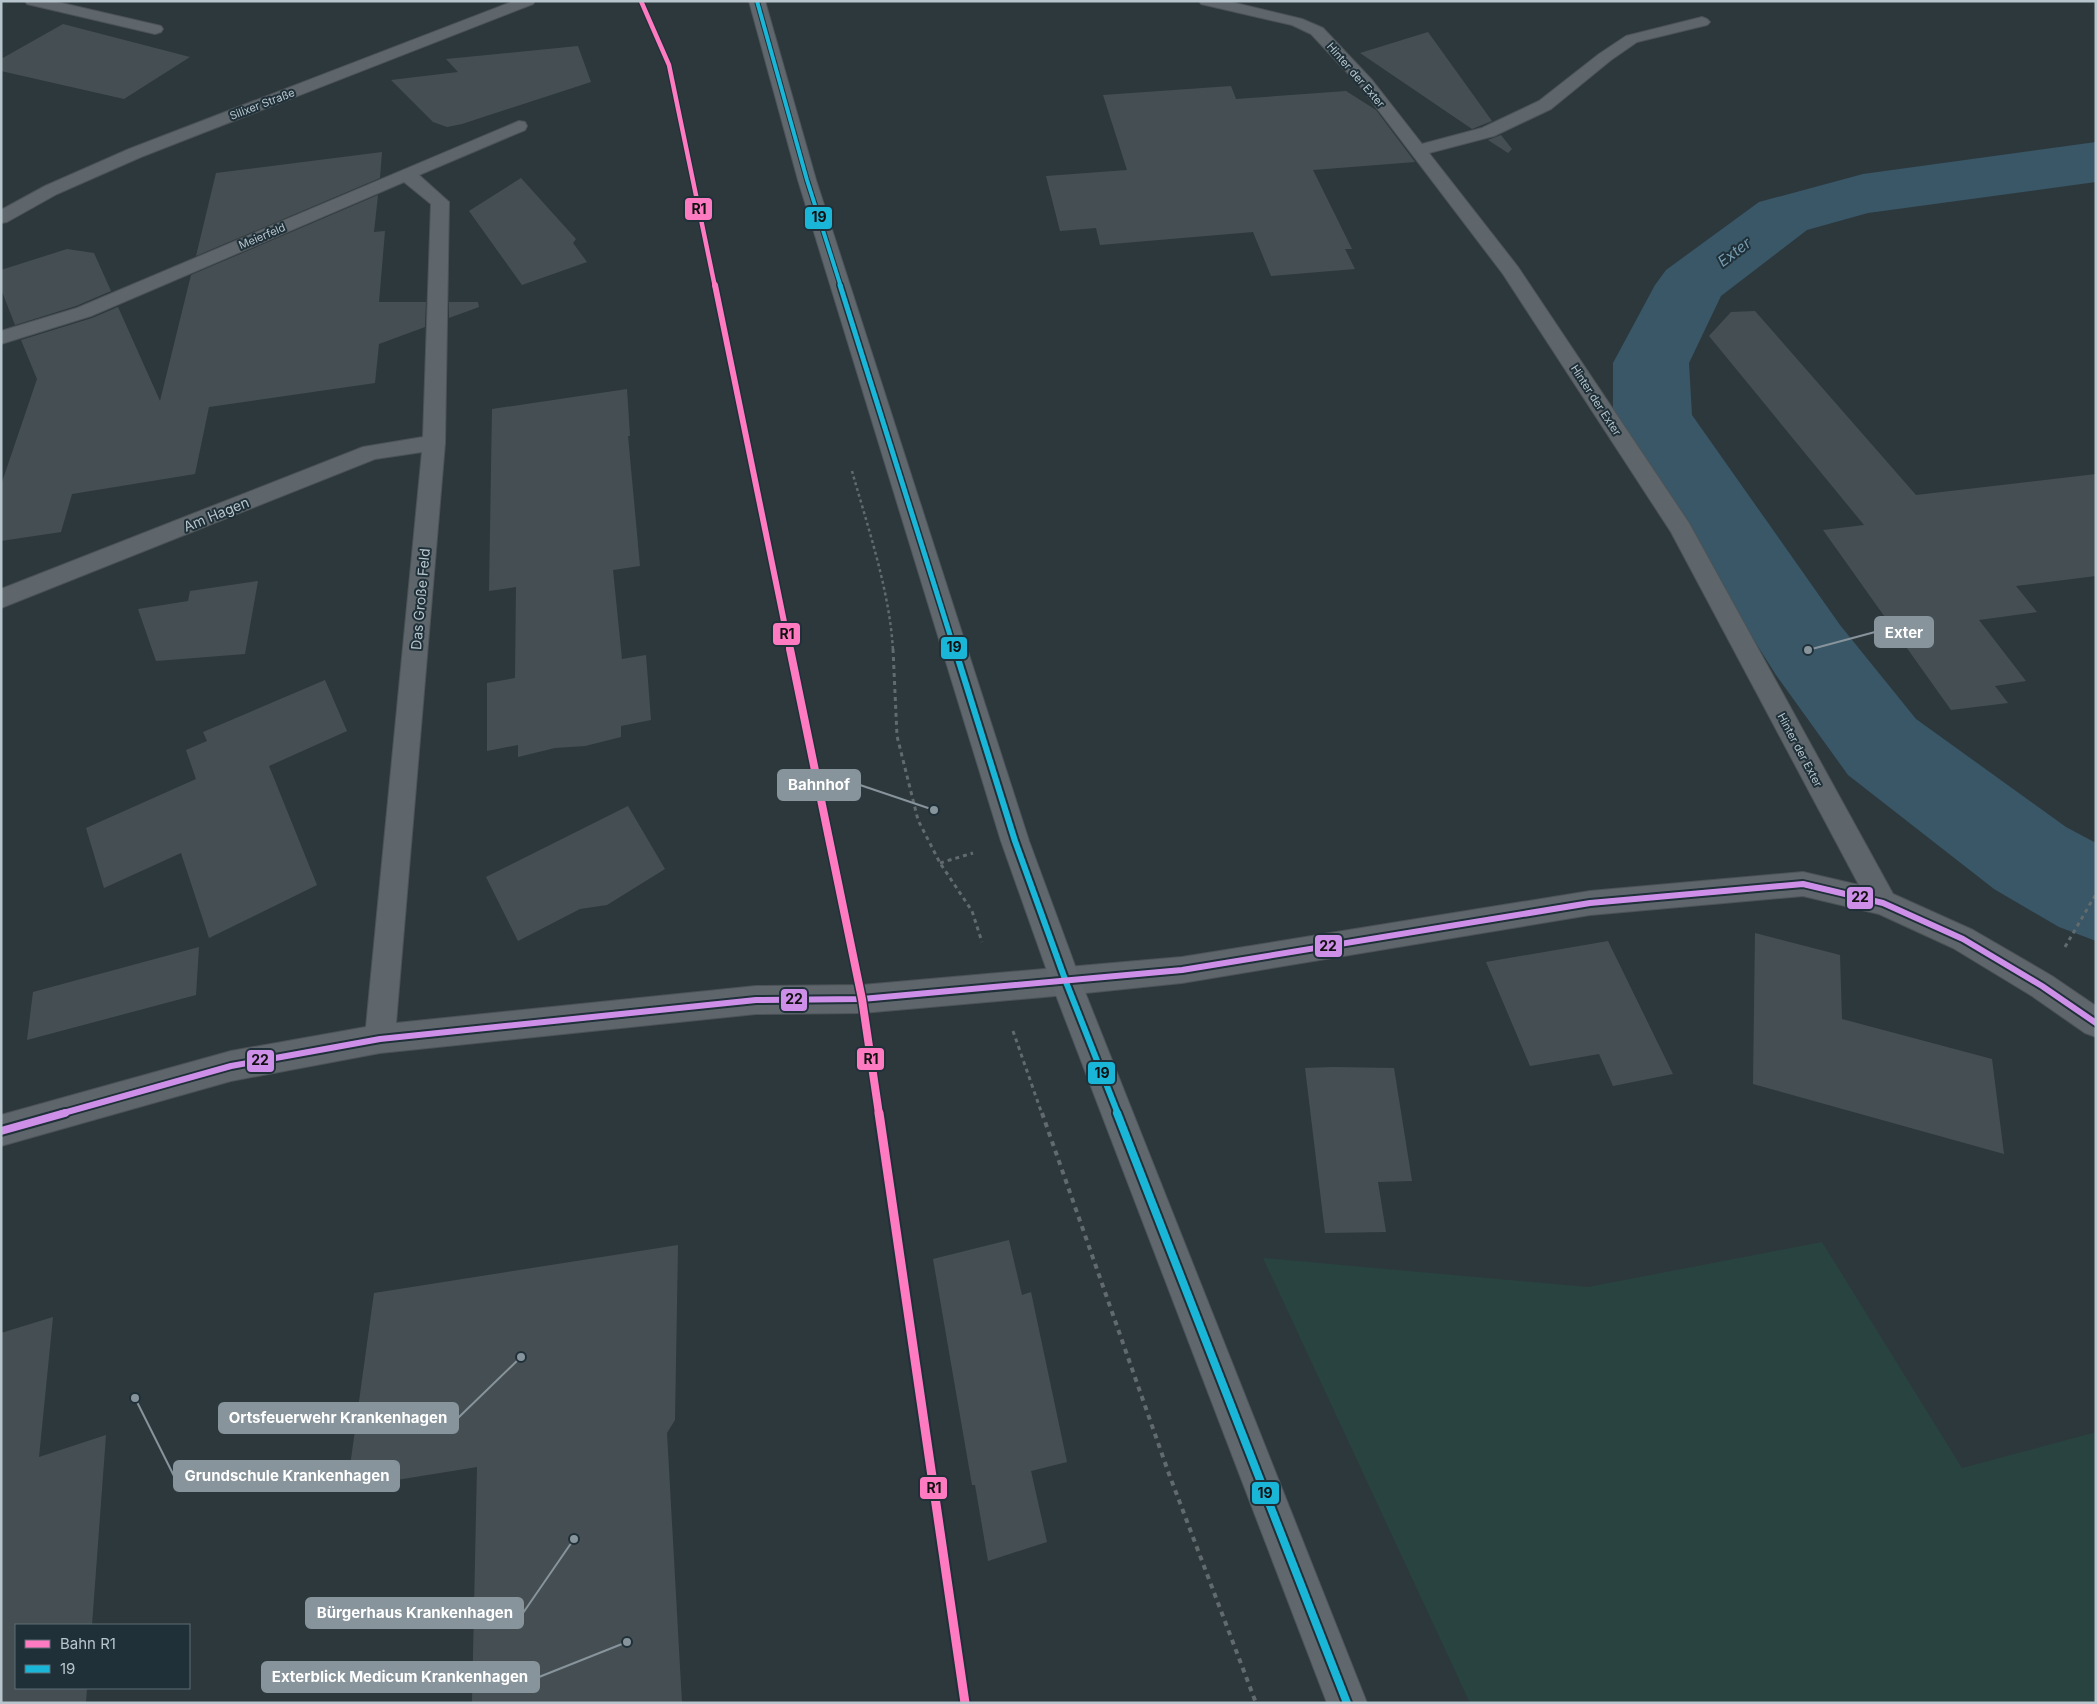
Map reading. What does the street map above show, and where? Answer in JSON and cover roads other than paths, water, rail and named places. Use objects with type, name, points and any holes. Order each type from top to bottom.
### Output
[{"type":"main road","points":[[757,1],[810,189],[1015,841],[1066,982],[1347,1703]]},
{"type":"street","points":[[32,1],[155,30]]},
{"type":"street","name":"Silixer Straße","points":[[1,218],[51,190],[136,153],[528,1]]},
{"type":"street","name":"Hinter der Exter","points":[[1206,1],[1297,22],[1317,31],[1366,83],[1511,271],[1681,529],[1883,903]]},
{"type":"street","points":[[1418,150],[1488,132],[1545,105],[1605,57],[1632,39],[1702,22]]},
{"type":"street","name":"Meierfeld","points":[[1,338],[84,312],[519,126]]},
{"type":"street","name":"Das Große Feld","points":[[380,1039],[434,442],[440,202],[406,174]]},
{"type":"street","name":"Am Hagen","points":[[1,599],[371,452],[434,442]]},
{"type":"street","points":[[1,1131],[231,1066],[380,1039],[756,1000],[862,999],[976,991],[998,987],[1182,970],[1590,903],[1803,884],[1883,903],[1964,939],[2042,986],[2096,1022]]},
{"type":"waterway","name":"Exter","points":[[2096,162],[1863,194],[1783,216],[1691,285],[1651,363],[1653,417],[1808,650],[1882,747],[2030,858],[2096,895]]},
{"type":"rail line","name":"R1","points":[[641,1],[669,65],[862,999],[965,1703]]},
{"type":"place","name":"Exter","points":[[1808,650]]},
{"type":"place","name":"Bahnhof","points":[[934,810]]},
{"type":"place","name":"Ortsfeuerwehr Krankenhagen","points":[[521,1357]]},
{"type":"place","name":"Grundschule Krankenhagen","points":[[135,1398]]},
{"type":"place","name":"Bürgerhaus Krankenhagen","points":[[574,1539]]},
{"type":"place","name":"Exterblick Medicum Krankenhagen","points":[[627,1642]]}]
